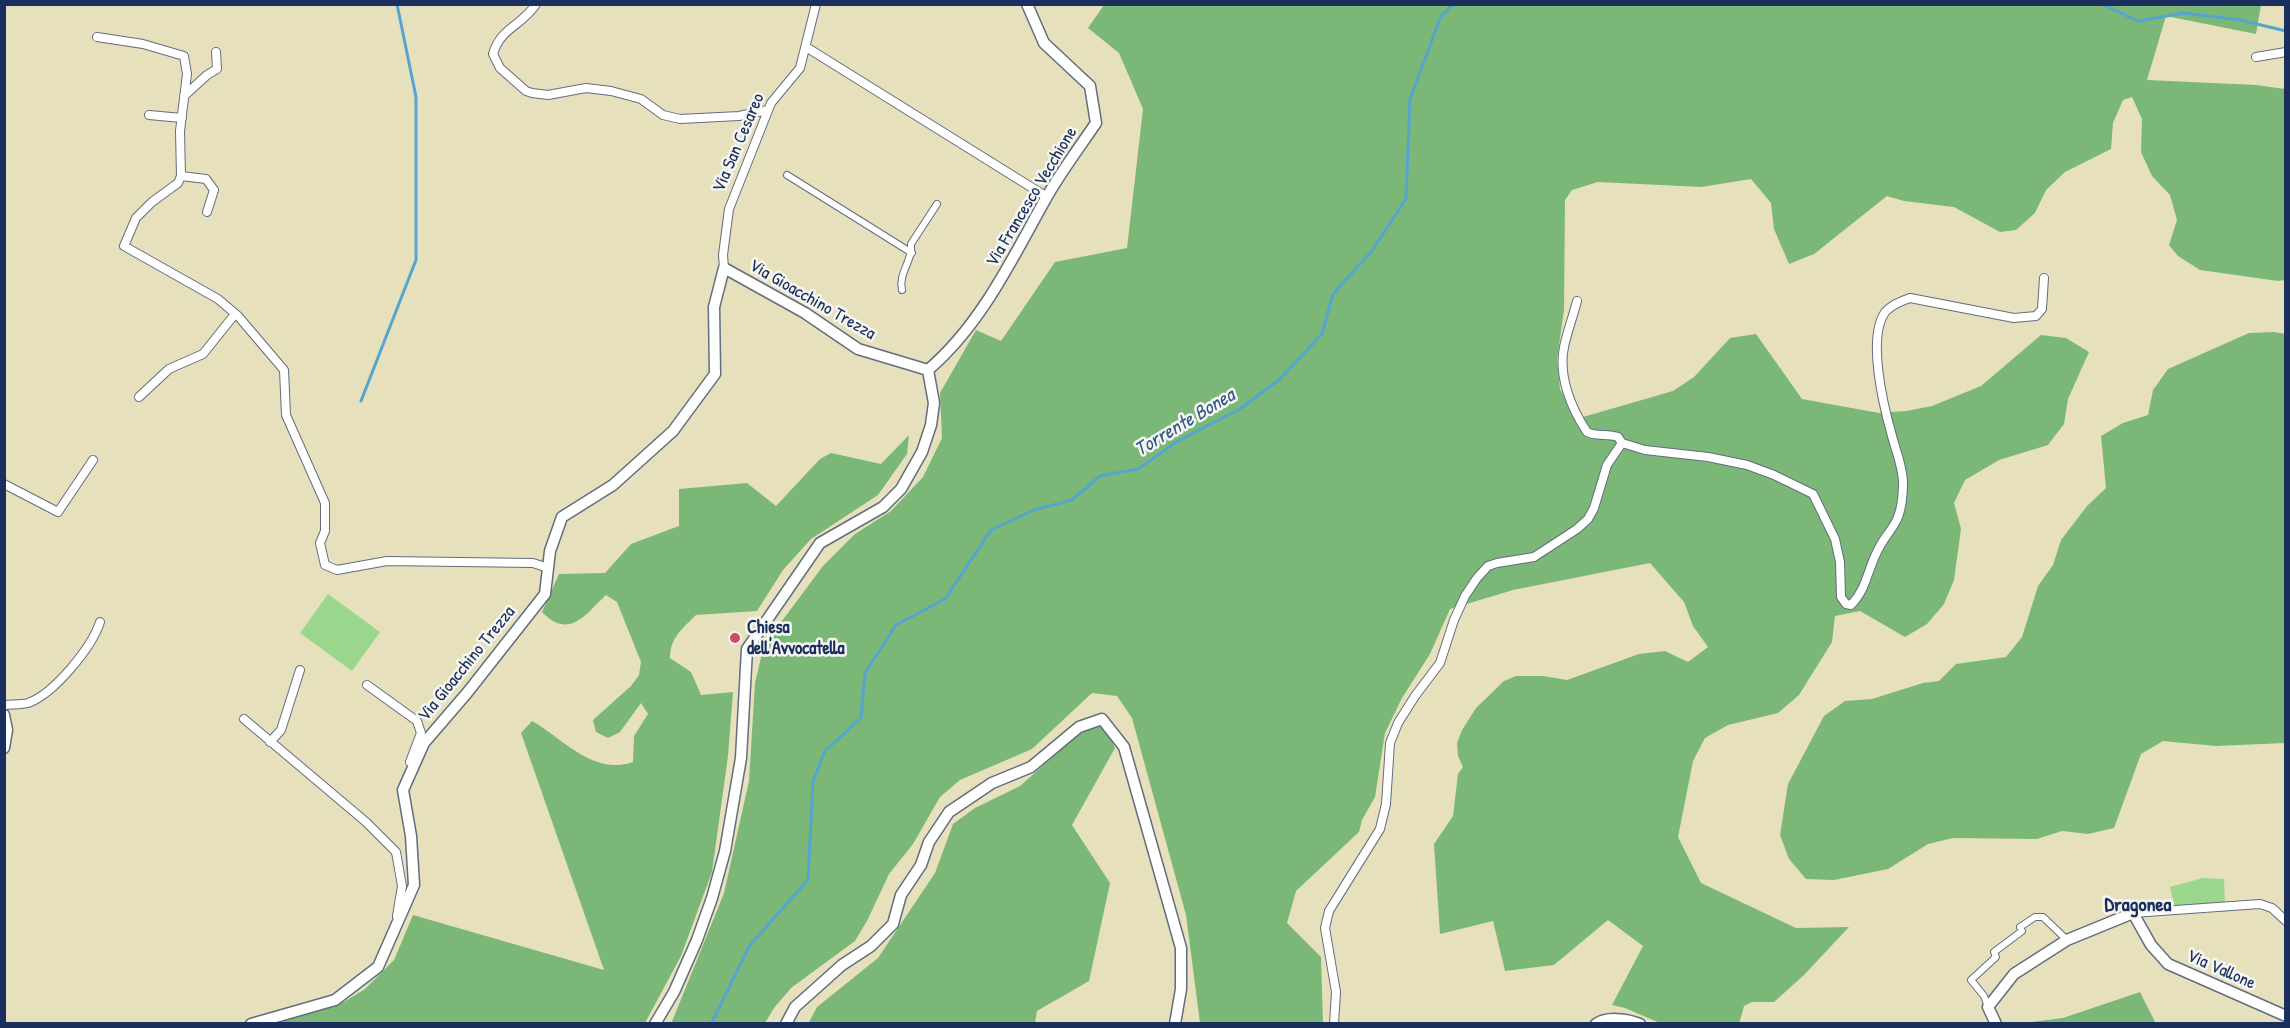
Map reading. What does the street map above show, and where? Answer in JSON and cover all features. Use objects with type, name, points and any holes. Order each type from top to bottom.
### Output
[{"type":"street","points":[[536,4],[524,19],[505,32],[496,44],[493,54],[500,68],[526,91],[548,95],[586,88],[611,92],[641,99],[663,115],[680,119],[739,116],[768,110]]},
{"type":"street","name":"Via San Cesareo","points":[[724,268],[723,255],[729,209],[771,103],[800,68],[816,4]]},
{"type":"street","name":"Via Francesco Vecchione","points":[[928,370],[959,339],[1004,275],[1047,197],[1096,123],[1090,86],[1044,43],[1027,4]]},
{"type":"street","points":[[97,37],[143,44],[184,56],[187,74],[182,118],[181,176],[178,183],[152,202],[136,218],[124,246],[209,294],[235,314],[284,370],[286,415],[325,503],[325,531],[320,543],[325,565],[337,570],[387,561],[533,563],[548,568]]},
{"type":"street","points":[[806,47],[1047,197]]},
{"type":"street","points":[[184,96],[207,75],[218,69],[216,52]]},
{"type":"street","points":[[2256,57],[2286,52]]},
{"type":"street","points":[[150,115],[182,118]]},
{"type":"street","points":[[787,175],[912,253]]},
{"type":"street","points":[[181,176],[206,179],[213,190],[207,212]]},
{"type":"street","points":[[902,290],[900,281],[912,253],[911,244],[938,204]]},
{"type":"street","name":"Via Gioacchino Trezza","points":[[251,1023],[335,1000],[378,967],[414,885],[411,836],[403,790],[424,743],[467,693],[545,594],[550,551],[562,517],[614,484],[673,431],[716,374],[714,307],[724,268],[805,313],[858,349],[928,370]]},
{"type":"street","points":[[1577,301],[1563,350],[1562,371],[1564,384],[1587,432],[1592,435],[1618,436],[1622,443],[1645,450],[1717,458],[1747,465],[1813,494],[1835,539],[1840,562],[1841,597],[1846,604],[1851,605],[1858,598],[1866,582],[1879,546],[1896,523],[1902,495],[1902,469],[1891,435],[1877,363],[1876,345],[1885,312],[1897,303],[1910,298],[2014,318],[2036,316],[2042,309],[2044,278]]},
{"type":"street","points":[[139,397],[169,369],[203,354],[235,314]]},
{"type":"street","points":[[655,1023],[674,992],[697,940],[725,851],[741,758],[747,649],[820,543],[883,507],[905,484],[922,452],[931,425],[934,403],[928,370]]},
{"type":"street","points":[[1334,1023],[1336,992],[1325,928],[1329,911],[1380,830],[1386,804],[1390,743],[1398,723],[1440,663],[1454,620],[1465,596],[1477,578],[1488,566],[1534,557],[1577,529],[1588,519],[1594,508],[1607,465],[1622,443]]},
{"type":"street","points":[[4,484],[58,512],[93,460]]},
{"type":"street","points":[[4,705],[26,704],[48,691],[66,676],[97,631],[100,622]]},
{"type":"street","points":[[270,742],[280,730],[300,670]]},
{"type":"street","name":"Via Gioacchino Trezza","points":[[367,685],[417,721],[421,734],[407,769],[411,771]]},
{"type":"street","points":[[4,715],[6,730],[4,748]]},
{"type":"street","name":"Via Gioacchino Trezza","points":[[244,719],[366,822],[396,852],[402,886],[394,934]]},
{"type":"street","points":[[786,1023],[795,1007],[842,965],[871,946],[893,924],[901,895],[921,865],[929,842],[949,812],[992,783],[1032,767],[1079,727],[1102,719],[1124,747],[1181,948],[1181,989],[1175,1023]]},
{"type":"street","points":[[1988,1007],[2014,974],[2067,940],[2133,913],[2260,904],[2272,908],[2286,921]]},
{"type":"street","name":"Via Vallone","points":[[2133,913],[2151,945],[2168,964],[2286,1016]]},
{"type":"street","points":[[1996,1023],[1984,996],[1971,980],[1996,957],[1994,952],[2022,931],[2020,927],[2035,917],[2043,917],[2067,940]]},
{"type":"street","points":[[1596,1023],[1600,1020],[1629,1019],[1641,1023]]},
{"type":"green space","points":[[1104,5],[2261,5],[2256,34],[2166,16],[2147,80],[2256,85],[2285,89],[2285,280],[2278,281],[2200,270],[2178,256],[2169,245],[2177,220],[2170,195],[2152,176],[2141,152],[2142,119],[2132,97],[2123,100],[2113,123],[2111,149],[2065,172],[2046,190],[2035,213],[2016,230],[2000,232],[1954,207],[1904,201],[1887,196],[1814,254],[1789,264],[1774,229],[1771,203],[1751,179],[1701,187],[1598,182],[1572,190],[1565,200],[1564,310],[1557,359],[1560,389],[1576,419],[1673,391],[1694,377],[1730,338],[1756,334],[1802,399],[1879,413],[1932,406],[1981,386],[2041,335],[2066,338],[2089,352],[2068,399],[2064,424],[2048,445],[1999,460],[1965,480],[1954,503],[1961,529],[1954,580],[1944,604],[1927,624],[1905,637],[1860,611],[1835,616],[1832,642],[1799,695],[1778,713],[1728,725],[1705,738],[1693,761],[1678,837],[1701,883],[1796,928],[1849,927],[1804,975],[1774,1002],[1752,1002],[1744,1006],[1739,1024],[1660,1023],[1612,1005],[1643,946],[1608,920],[1554,965],[1505,971],[1493,921],[1440,934],[1434,844],[1453,816],[1458,774],[1463,767],[1458,756],[1457,743],[1462,730],[1476,708],[1504,681],[1516,676],[1543,676],[1567,680],[1639,654],[1665,651],[1688,662],[1708,647],[1693,626],[1684,602],[1650,563],[1513,590],[1450,609],[1430,654],[1402,698],[1385,733],[1375,797],[1362,820],[1359,832],[1296,891],[1287,923],[1321,957],[1323,1023],[1200,1023],[1186,915],[1132,718],[1117,696],[1092,693],[1032,749],[960,780],[940,797],[913,844],[889,874],[855,941],[791,988],[765,1023],[671,1024],[724,893],[749,781],[755,683],[764,645],[823,566],[855,534],[891,511],[923,477],[942,438],[940,393],[976,330],[1001,341],[1055,262],[1127,248],[1143,109],[1119,53],[1088,28]]},
{"type":"green space","points":[[2249,333],[2286,334],[2285,743],[2216,746],[2163,741],[2141,754],[2114,828],[2088,834],[2062,831],[2037,839],[1953,838],[1928,844],[1888,869],[1834,880],[1806,879],[1789,859],[1780,835],[1788,784],[1824,716],[1845,701],[1872,699],[1923,683],[1939,681],[1956,664],[2006,657],[2022,637],[2038,586],[2053,565],[2061,540],[2087,506],[2106,488],[2101,436],[2123,423],[2148,415],[2153,390],[2168,369]]},
{"type":"green space","points":[[909,435],[907,454],[878,495],[811,539],[783,570],[757,611],[696,615],[682,629],[672,645],[670,658],[691,672],[701,695],[733,692],[728,756],[712,872],[681,956],[645,1023],[274,1024],[344,1002],[365,989],[394,960],[413,915],[604,970],[521,733],[532,721],[580,754],[605,764],[618,765],[633,762],[634,736],[648,714],[641,703],[620,732],[608,738],[596,732],[593,720],[631,686],[639,675],[641,662],[617,602],[606,595],[584,617],[569,624],[560,624],[542,612],[559,574],[605,573],[631,544],[679,526],[679,489],[747,483],[776,506],[820,459],[831,453],[881,464]]},
{"type":"green space","points":[[328,594],[380,632],[352,671],[300,633]]},
{"type":"green space","points":[[1102,726],[1110,736],[1115,748],[1072,825],[1110,883],[1089,981],[1037,1011],[1035,1023],[808,1024],[817,1007],[878,958],[935,873],[953,824],[975,808],[1020,786],[1078,735]]},
{"type":"green space","points":[[2203,878],[2224,879],[2225,904],[2175,908],[2170,887]]},
{"type":"green space","points":[[2140,992],[2155,1022],[2163,1023],[2023,1023],[2063,1018]]},
{"type":"waterway","points":[[361,401],[416,260],[416,97],[397,4]]},
{"type":"waterway","name":"Torrente Bonea","points":[[711,1024],[750,945],[808,880],[813,781],[825,751],[861,718],[865,673],[896,625],[945,599],[991,530],[1034,510],[1072,500],[1100,476],[1138,469],[1178,441],[1240,409],[1280,379],[1322,334],[1333,294],[1371,252],[1406,199],[1410,99],[1441,16],[1454,4]]},
{"type":"waterway","name":"Torrente Bonea","points":[[2102,4],[2138,21],[2184,13],[2240,20],[2286,31]]},
{"type":"place","name":"Chiesa dell'Avvocatella","points":[[735,638]]},
{"type":"district","name":"Dragonea","points":[[2138,906]]}]
